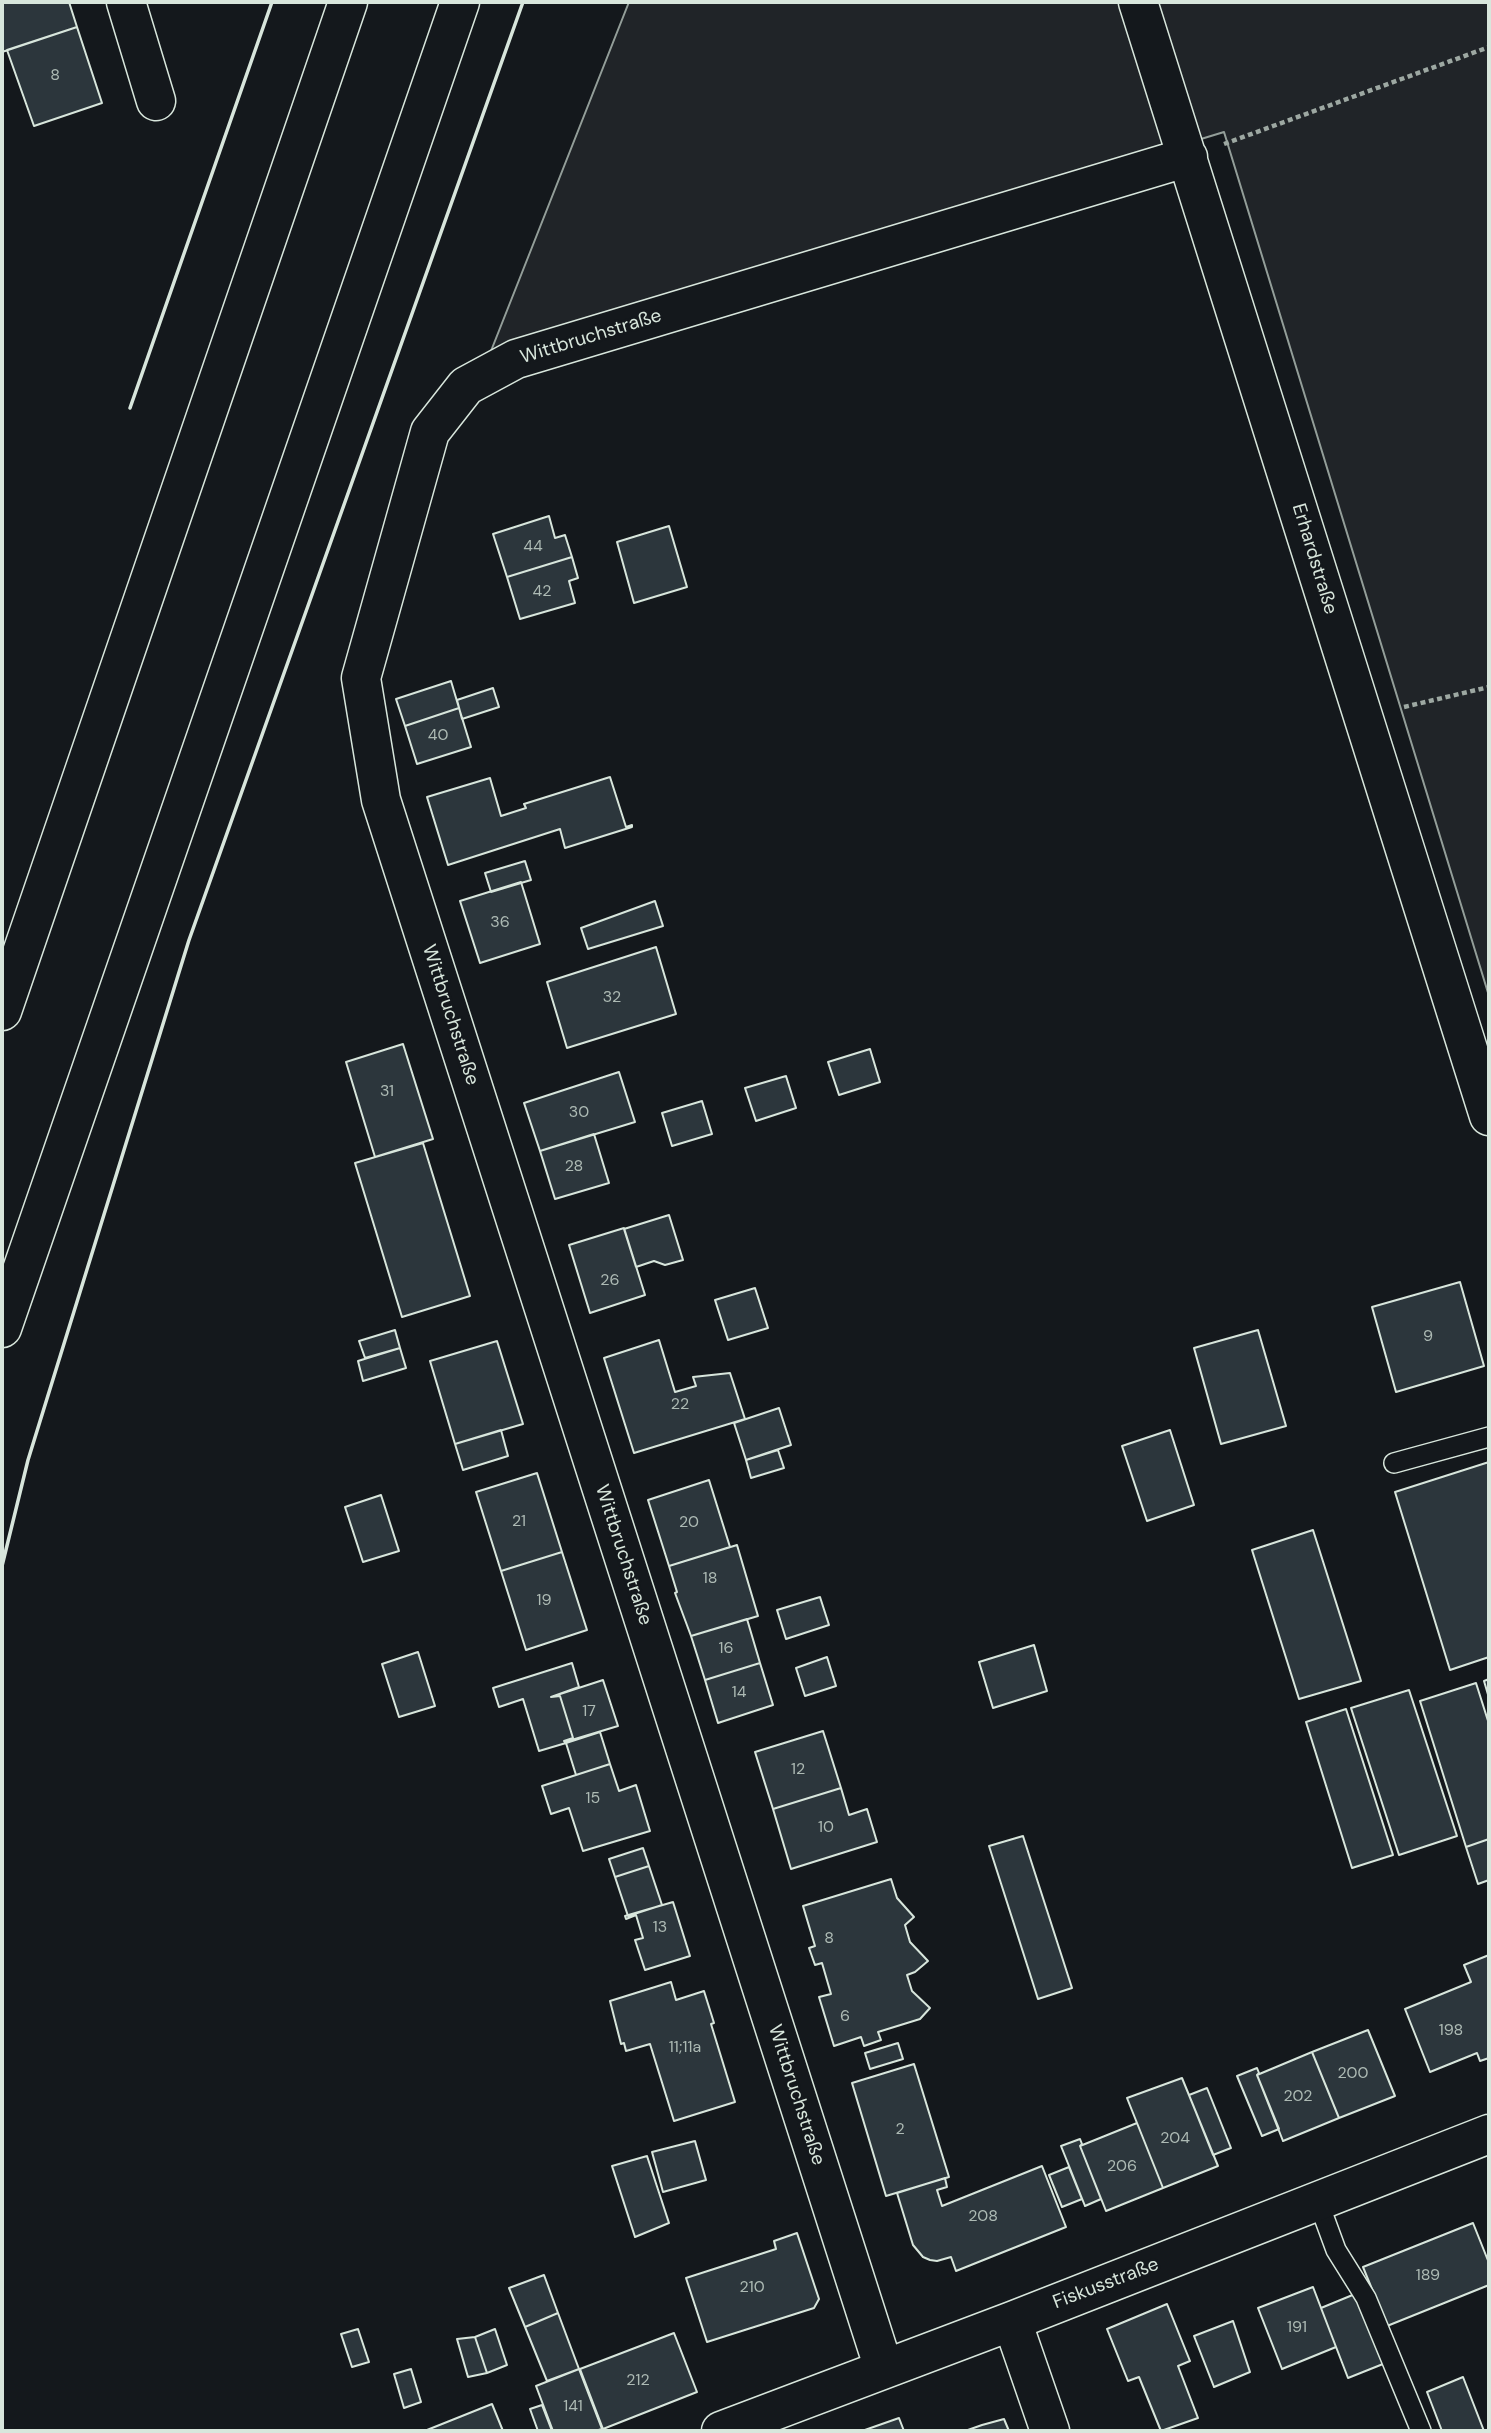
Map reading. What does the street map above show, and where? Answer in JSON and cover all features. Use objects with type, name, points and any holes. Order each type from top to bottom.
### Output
[{"type":"main road","points":[[126,2],[156,101]]},
{"type":"main road","points":[[2,1011],[348,2]]},
{"type":"main road","points":[[2,1328],[460,2]]},
{"type":"main road","name":"Erhardstraße","points":[[1138,2],[1489,1116]]},
{"type":"main road","name":"Wittbruchstraße","points":[[884,2369],[381,800],[361,678],[429,432],[466,386],[516,359],[1188,158]]},
{"type":"main road","name":"Fiskusstraße","points":[[722,2431],[1012,2321],[1489,2134]]},
{"type":"main road","points":[[1012,2321],[1050,2431]]},
{"type":"lane","points":[[1394,1463],[1489,1437]]},
{"type":"lane","points":[[1318,2201],[1336,2250],[1366,2298],[1421,2431]]},
{"type":"path","points":[[1188,158],[1489,47]]},
{"type":"path","points":[[1367,727],[1402,708],[1489,687]]},
{"type":"shaded area","points":[[629,2],[1489,2],[1489,996],[1224,132],[489,356]]},
{"type":"building","points":[[2,2],[69,2],[77,27],[2,52]]},
{"type":"building","points":[[77,27],[102,103],[34,126],[7,50]]},
{"type":"building","points":[[549,516],[555,538],[565,535],[572,557],[507,577],[493,534]]},
{"type":"building","points":[[669,526],[687,587],[634,603],[617,542]]},
{"type":"building","points":[[572,557],[578,578],[569,581],[575,603],[520,619],[507,577]]},
{"type":"building","points":[[451,681],[459,708],[405,726],[396,699]]},
{"type":"building","points":[[493,688],[499,707],[462,719],[457,700]]},
{"type":"building","points":[[459,708],[471,747],[417,764],[405,726]]},
{"type":"building","points":[[610,777],[626,827],[632,827],[565,848],[560,829],[448,865],[427,797],[490,778],[501,816],[526,808],[524,804]]},
{"type":"building","points":[[525,861],[531,880],[491,892],[485,873]]},
{"type":"building","points":[[521,882],[540,944],[480,963],[460,901]]},
{"type":"building","points":[[655,901],[663,926],[588,949],[581,928]]},
{"type":"building","points":[[656,947],[676,1014],[567,1048],[547,982]]},
{"type":"building","points":[[403,1044],[433,1139],[375,1157],[346,1062]]},
{"type":"building","points":[[870,1049],[880,1082],[839,1095],[828,1062]]},
{"type":"building","points":[[619,1072],[635,1122],[540,1151],[524,1103]]},
{"type":"building","points":[[786,1076],[796,1108],[756,1121],[745,1088]]},
{"type":"building","points":[[702,1101],[712,1134],[672,1146],[662,1113]]},
{"type":"building","points":[[594,1134],[609,1183],[555,1199],[540,1151]]},
{"type":"building","points":[[423,1143],[470,1296],[402,1317],[355,1163]]},
{"type":"building","points":[[669,1215],[683,1260],[665,1265],[654,1261],[636,1267],[624,1229]]},
{"type":"building","points":[[624,1228],[645,1295],[590,1313],[569,1245]]},
{"type":"building","points":[[1460,1282],[1484,1366],[1396,1392],[1372,1307]]},
{"type":"building","points":[[755,1288],[768,1328],[728,1340],[715,1300]]},
{"type":"building","points":[[395,1330],[400,1348],[365,1358],[359,1341]]},
{"type":"building","points":[[1258,1330],[1286,1426],[1221,1444],[1194,1348]]},
{"type":"building","points":[[659,1340],[675,1392],[696,1386],[693,1377],[730,1373],[745,1419],[634,1453],[604,1358]]},
{"type":"building","points":[[497,1341],[523,1424],[455,1444],[430,1361]]},
{"type":"building","points":[[400,1348],[406,1368],[363,1381],[358,1361]]},
{"type":"building","points":[[779,1408],[791,1445],[746,1460],[734,1423]]},
{"type":"building","points":[[501,1430],[508,1456],[463,1470],[455,1444]]},
{"type":"building","points":[[1170,1430],[1194,1505],[1147,1521],[1122,1446]]},
{"type":"building","points":[[778,1450],[784,1468],[751,1478],[746,1460]]},
{"type":"building","points":[[1489,1462],[1489,1657],[1450,1670],[1395,1492]]},
{"type":"building","points":[[537,1473],[562,1552],[501,1571],[476,1492]]},
{"type":"building","points":[[709,1480],[730,1547],[669,1566],[648,1500]]},
{"type":"building","points":[[381,1495],[399,1551],[363,1562],[345,1507]]},
{"type":"building","points":[[1313,1530],[1361,1681],[1299,1699],[1252,1550]]},
{"type":"building","points":[[737,1545],[758,1616],[691,1636],[675,1593],[677,1592],[669,1566]]},
{"type":"building","points":[[562,1552],[587,1630],[526,1650],[501,1571]]},
{"type":"building","points":[[820,1597],[829,1625],[786,1639],[777,1610]]},
{"type":"building","points":[[747,1619],[760,1663],[705,1680],[691,1636]]},
{"type":"building","points":[[1034,1645],[1047,1691],[993,1708],[979,1662]]},
{"type":"building","points":[[418,1652],[435,1706],[399,1717],[382,1664]]},
{"type":"building","points":[[827,1657],[836,1686],[805,1696],[796,1668]]},
{"type":"building","points":[[572,1663],[579,1687],[551,1697],[560,1696],[573,1738],[564,1741],[566,1743],[539,1751],[523,1699],[499,1707],[493,1688]]},
{"type":"building","points":[[760,1663],[773,1705],[718,1723],[705,1680]]},
{"type":"building","points":[[1489,1679],[1489,1698],[1484,1681]]},
{"type":"building","points":[[603,1680],[618,1726],[565,1742],[573,1738],[560,1696],[551,1697]]},
{"type":"building","points":[[1476,1683],[1489,1724],[1489,1839],[1466,1847],[1420,1701]]},
{"type":"building","points":[[1409,1690],[1457,1836],[1399,1855],[1351,1708]]},
{"type":"building","points":[[1346,1709],[1393,1855],[1352,1868],[1306,1722]]},
{"type":"building","points":[[823,1731],[841,1788],[773,1809],[755,1752]]},
{"type":"building","points":[[600,1732],[610,1764],[576,1775],[566,1743]]},
{"type":"building","points":[[610,1764],[619,1791],[636,1785],[650,1831],[583,1851],[569,1808],[551,1814],[542,1786]]},
{"type":"building","points":[[841,1788],[849,1815],[867,1809],[877,1842],[791,1869],[773,1809]]},
{"type":"building","points":[[1023,1836],[1072,1988],[1038,1999],[989,1846]]},
{"type":"building","points":[[1489,1839],[1489,1880],[1478,1884],[1466,1847]]},
{"type":"building","points":[[643,1848],[649,1866],[615,1877],[609,1859]]},
{"type":"building","points":[[649,1866],[662,1905],[628,1916],[615,1877]]},
{"type":"building","points":[[891,1879],[897,1898],[914,1917],[905,1925],[910,1942],[928,1961],[907,1975],[912,1991],[930,2008],[920,2019],[878,2032],[881,2040],[864,2046],[861,2037],[834,2046],[819,1997],[831,1994],[822,1963],[815,1965],[809,1948],[815,1946],[803,1906]]},
{"type":"building","points":[[673,1902],[690,1956],[645,1970],[635,1940],[643,1938],[636,1915],[626,1919],[625,1916]]},
{"type":"building","points":[[1489,1955],[1489,2058],[1480,2061],[1477,2053],[1430,2072],[1405,2009],[1471,1982],[1464,1965]]},
{"type":"building","points":[[671,1982],[676,2000],[704,1991],[714,2023],[711,2024],[735,2102],[674,2121],[650,2044],[626,2051],[624,2043],[621,2044],[610,2001]]},
{"type":"building","points":[[1368,2030],[1395,2096],[1339,2118],[1312,2052]]},
{"type":"building","points":[[898,2043],[903,2059],[870,2069],[865,2053]]},
{"type":"building","points":[[1312,2052],[1339,2118],[1283,2141],[1257,2075]]},
{"type":"building","points":[[914,2064],[949,2177],[886,2196],[852,2083]]},
{"type":"building","points":[[1257,2068],[1257,2075],[1279,2129],[1262,2136],[1237,2076]]},
{"type":"building","points":[[1182,2078],[1218,2166],[1163,2188],[1127,2098]]},
{"type":"building","points":[[1207,2088],[1231,2148],[1213,2155],[1189,2095]]},
{"type":"building","points":[[1137,2123],[1163,2188],[1106,2211],[1080,2146]]},
{"type":"building","points":[[1080,2139],[1080,2146],[1101,2199],[1085,2206],[1061,2146]]},
{"type":"building","points":[[695,2141],[706,2180],[663,2192],[652,2152]]},
{"type":"building","points":[[647,2156],[669,2223],[635,2237],[612,2166]]},
{"type":"building","points":[[1042,2166],[1066,2227],[956,2271],[951,2257],[930,2260],[923,2257],[913,2245],[897,2193],[945,2178],[947,2187],[937,2190],[942,2206]]},
{"type":"building","points":[[1069,2167],[1082,2199],[1062,2207],[1049,2175]]},
{"type":"building","points":[[1473,2223],[1489,2263],[1489,2285],[1387,2326],[1363,2267]]},
{"type":"building","points":[[797,2233],[819,2299],[814,2308],[707,2342],[686,2278],[776,2249],[774,2241]]},
{"type":"building","points":[[544,2275],[558,2313],[525,2327],[509,2288]]},
{"type":"building","points":[[1313,2287],[1336,2347],[1282,2369],[1258,2308]]},
{"type":"building","points":[[1355,2294],[1383,2364],[1348,2378],[1321,2308]]},
{"type":"building","points":[[1167,2304],[1190,2361],[1178,2366],[1198,2418],[1161,2431],[1139,2377],[1128,2381],[1107,2329]]},
{"type":"building","points":[[558,2313],[579,2369],[547,2381],[525,2327]]},
{"type":"building","points":[[1233,2321],[1250,2372],[1214,2387],[1194,2336]]},
{"type":"building","points":[[358,2329],[369,2362],[352,2367],[341,2334]]},
{"type":"building","points":[[495,2329],[507,2365],[487,2373],[475,2337]]},
{"type":"building","points":[[674,2333],[697,2392],[603,2429],[580,2369]]},
{"type":"building","points":[[475,2337],[487,2373],[468,2377],[457,2339]]},
{"type":"building","points":[[411,2369],[421,2402],[404,2408],[394,2374]]},
{"type":"building","points":[[579,2369],[602,2429],[553,2431],[536,2386]]},
{"type":"building","points":[[1463,2377],[1484,2431],[1442,2431],[1427,2392]]},
{"type":"building","points":[[492,2404],[503,2431],[427,2430]]},
{"type":"building","points":[[542,2405],[552,2431],[538,2431],[530,2409]]},
{"type":"building","points":[[899,2418],[904,2431],[862,2431]]},
{"type":"building","points":[[1004,2419],[1009,2431],[965,2431],[982,2425]]},
{"type":"wall","points":[[130,408],[272,2]]},
{"type":"wall","points":[[2,1566],[28,1460],[189,940],[523,2]]}]
